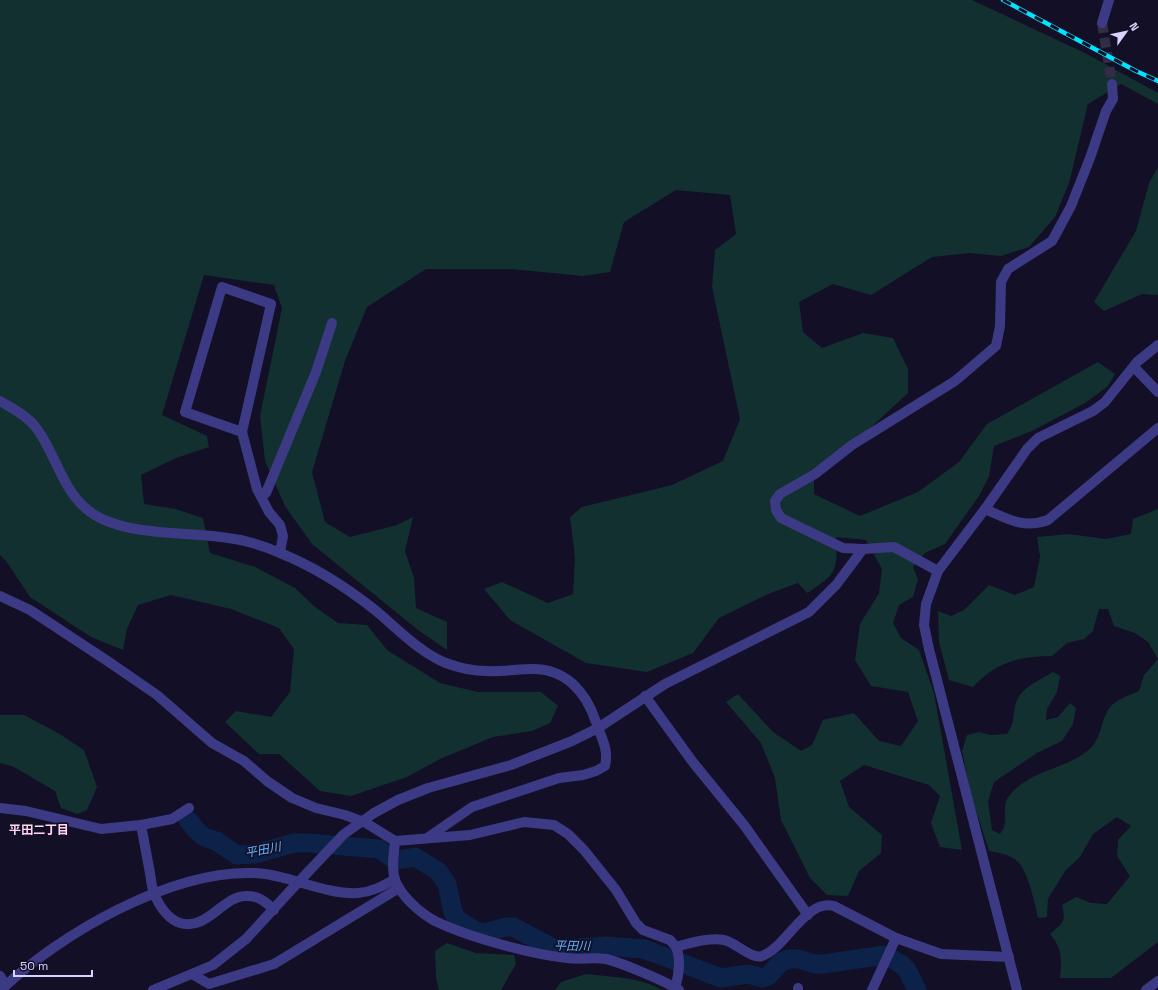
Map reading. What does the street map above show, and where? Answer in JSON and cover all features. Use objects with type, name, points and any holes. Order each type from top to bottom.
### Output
[{"type":"street","points":[[1102,23],[1109,0]]},
{"type":"street","points":[[938,571],[894,547],[863,549],[842,548],[788,523],[781,518],[776,510],[775,501],[780,494],[815,474],[852,446],[955,381],[996,346],[1000,326],[1001,282],[1004,274],[1008,269],[1052,241],[1071,206],[1090,158],[1106,111],[1113,99],[1112,84]]},
{"type":"street","points":[[242,432],[185,412],[222,287],[272,304],[242,432],[259,493],[269,512],[280,525],[283,536],[280,552]]},
{"type":"street","points":[[259,493],[266,493],[313,379],[332,323]]},
{"type":"street","points":[[1017,990],[926,631],[926,604],[938,571],[985,509],[1027,449],[1038,438],[1093,411],[1105,402],[1134,367],[1158,345]]},
{"type":"street","points":[[1134,367],[1158,392]]},
{"type":"street","points":[[0,401],[18,411],[36,427],[50,449],[61,477],[71,493],[86,509],[101,518],[126,527],[224,537],[280,552],[341,584],[421,648],[444,662],[463,668],[487,671],[535,669],[551,671],[565,677],[576,685],[586,699],[598,728],[607,755],[604,766],[596,771],[583,775],[559,778],[472,806],[427,838]]},
{"type":"street","points":[[985,509],[1006,519],[1026,524],[1037,524],[1048,520],[1158,428]]},
{"type":"street","points":[[153,990],[212,964],[246,939],[344,834],[374,813],[398,800],[428,788],[518,763],[572,741],[598,728],[665,684],[809,612],[836,585],[863,549]]},
{"type":"street","points":[[0,596],[30,610],[109,662],[157,696],[212,743],[244,761],[267,781],[292,798],[359,820],[395,841],[470,835],[524,822],[554,825],[568,834],[584,850],[616,890],[636,923],[643,930],[670,940],[676,947],[678,952],[677,989],[606,959],[549,956],[495,942],[435,920],[420,911],[397,883],[393,868],[395,841]]},
{"type":"street","points":[[645,696],[692,761],[744,825],[808,915]]},
{"type":"street","points":[[0,808],[26,811],[101,830],[172,819],[189,808]]},
{"type":"street","points":[[141,825],[154,893],[164,911],[173,921],[183,924],[193,924],[204,919],[234,900],[244,896],[255,896],[265,901],[274,910]]},
{"type":"street","points":[[0,976],[4,988],[53,947],[104,917],[154,893],[213,875],[255,873],[340,891],[358,893],[397,883]]},
{"type":"street","points":[[192,974],[209,984],[274,964],[397,883]]},
{"type":"street","points":[[676,947],[715,939],[724,940],[757,957],[762,956],[775,948],[819,906],[826,904],[834,906],[896,938],[941,954],[1009,957]]},
{"type":"street","points":[[872,990],[896,938]]},
{"type":"street","points":[[1146,990],[1158,981]]},
{"type":"green space","points":[[0,0],[972,0],[1085,53],[1158,93],[1158,104],[1121,84],[1088,104],[1069,183],[1055,217],[1029,247],[1001,256],[970,253],[932,257],[871,295],[833,284],[799,302],[803,332],[822,348],[863,333],[893,338],[908,369],[908,393],[866,432],[814,470],[814,494],[860,516],[918,492],[959,462],[987,424],[1098,362],[1115,374],[1108,386],[1085,403],[1032,431],[994,446],[989,476],[979,496],[945,544],[925,553],[913,567],[918,579],[913,597],[899,605],[893,623],[901,638],[919,650],[934,693],[962,850],[940,847],[931,823],[940,796],[929,785],[864,765],[840,781],[849,807],[882,835],[881,853],[859,871],[848,896],[827,895],[810,878],[781,820],[775,778],[761,743],[726,702],[738,694],[773,732],[801,751],[812,745],[823,720],[854,713],[879,741],[901,746],[918,721],[908,692],[871,686],[855,660],[860,624],[879,593],[882,569],[866,540],[836,537],[837,548],[833,571],[817,587],[807,593],[798,583],[768,594],[719,618],[693,653],[647,672],[586,663],[510,620],[484,589],[502,582],[548,603],[573,594],[575,558],[570,517],[582,507],[672,485],[723,461],[740,419],[712,287],[715,250],[736,234],[730,195],[676,190],[624,222],[610,272],[583,276],[511,269],[426,269],[367,307],[345,361],[312,472],[325,522],[350,537],[397,525],[413,517],[405,551],[414,578],[416,608],[447,622],[447,650],[418,630],[312,544],[285,506],[265,461],[260,416],[282,308],[274,285],[204,275],[162,415],[207,436],[209,447],[176,458],[141,475],[144,504],[175,509],[203,518],[210,553],[255,567],[295,588],[315,607],[338,623],[367,625],[387,650],[440,683],[478,692],[541,692],[558,706],[550,723],[532,731],[493,737],[440,759],[407,777],[351,796],[320,791],[279,754],[259,754],[225,722],[236,711],[271,717],[290,692],[294,649],[279,628],[231,609],[171,595],[138,605],[127,629],[123,650],[91,637],[30,597],[6,561],[0,555]]},
{"type":"green space","points":[[1158,167],[1158,295],[1142,294],[1104,311],[1094,302],[1136,231],[1149,183]]},
{"type":"green space","points":[[1158,509],[1158,659],[1148,642],[1135,633],[1114,626],[1108,609],[1099,609],[1093,631],[1084,639],[1067,643],[1052,656],[1029,657],[1008,662],[990,672],[973,687],[949,680],[939,642],[938,611],[951,616],[964,610],[989,585],[1015,595],[1034,587],[1040,557],[1037,537],[1069,534],[1106,539],[1131,534],[1133,519]]},
{"type":"green space","points":[[1158,659],[1158,942],[1111,978],[1060,978],[1061,965],[1059,949],[1050,934],[1062,922],[1064,915],[1062,905],[1076,897],[1091,903],[1107,904],[1130,876],[1117,856],[1118,840],[1131,826],[1117,817],[1093,834],[1080,857],[1065,871],[1048,899],[1047,917],[1038,918],[1031,888],[1021,866],[1015,859],[1000,853],[989,851],[971,795],[962,751],[967,735],[979,732],[990,735],[1007,734],[1010,730],[1017,700],[1020,695],[1030,686],[1053,672],[1060,676],[1057,692],[1047,709],[1046,720],[1058,717],[1070,703],[1076,708],[1073,724],[1062,741],[1037,753],[994,782],[988,801],[992,830],[1000,834],[1005,823],[1005,807],[1009,796],[1026,781],[1067,763],[1086,752],[1095,742],[1110,707],[1120,699],[1139,691],[1144,675]]},
{"type":"green space","points":[[0,715],[24,715],[58,733],[84,750],[97,787],[87,810],[77,814],[61,808],[55,791],[14,767],[0,763]]},
{"type":"green space","points":[[447,943],[476,953],[514,955],[516,964],[501,990],[439,990],[436,978],[435,951]]},
{"type":"green space","points":[[586,974],[645,982],[662,990],[555,990],[561,982]]},
{"type":"waterway","name":"平田川","points":[[188,820],[204,837],[216,841],[237,855],[255,854],[294,843],[308,843],[379,849],[398,860],[415,857],[438,871],[447,884],[453,912],[457,919],[476,931],[485,933],[505,927],[513,927],[553,948],[568,949],[607,946],[644,949],[721,978],[748,974],[763,978],[768,976],[781,962],[789,959],[798,959],[815,964],[823,964],[885,955],[901,964],[907,970],[917,990]]},
{"type":"tunnel","points":[[1102,23],[1112,84]]},
{"type":"railway","points":[[1003,0],[1136,71],[1158,81]]},
{"type":"district","name":"平田二丁目","points":[[39,830]]}]
